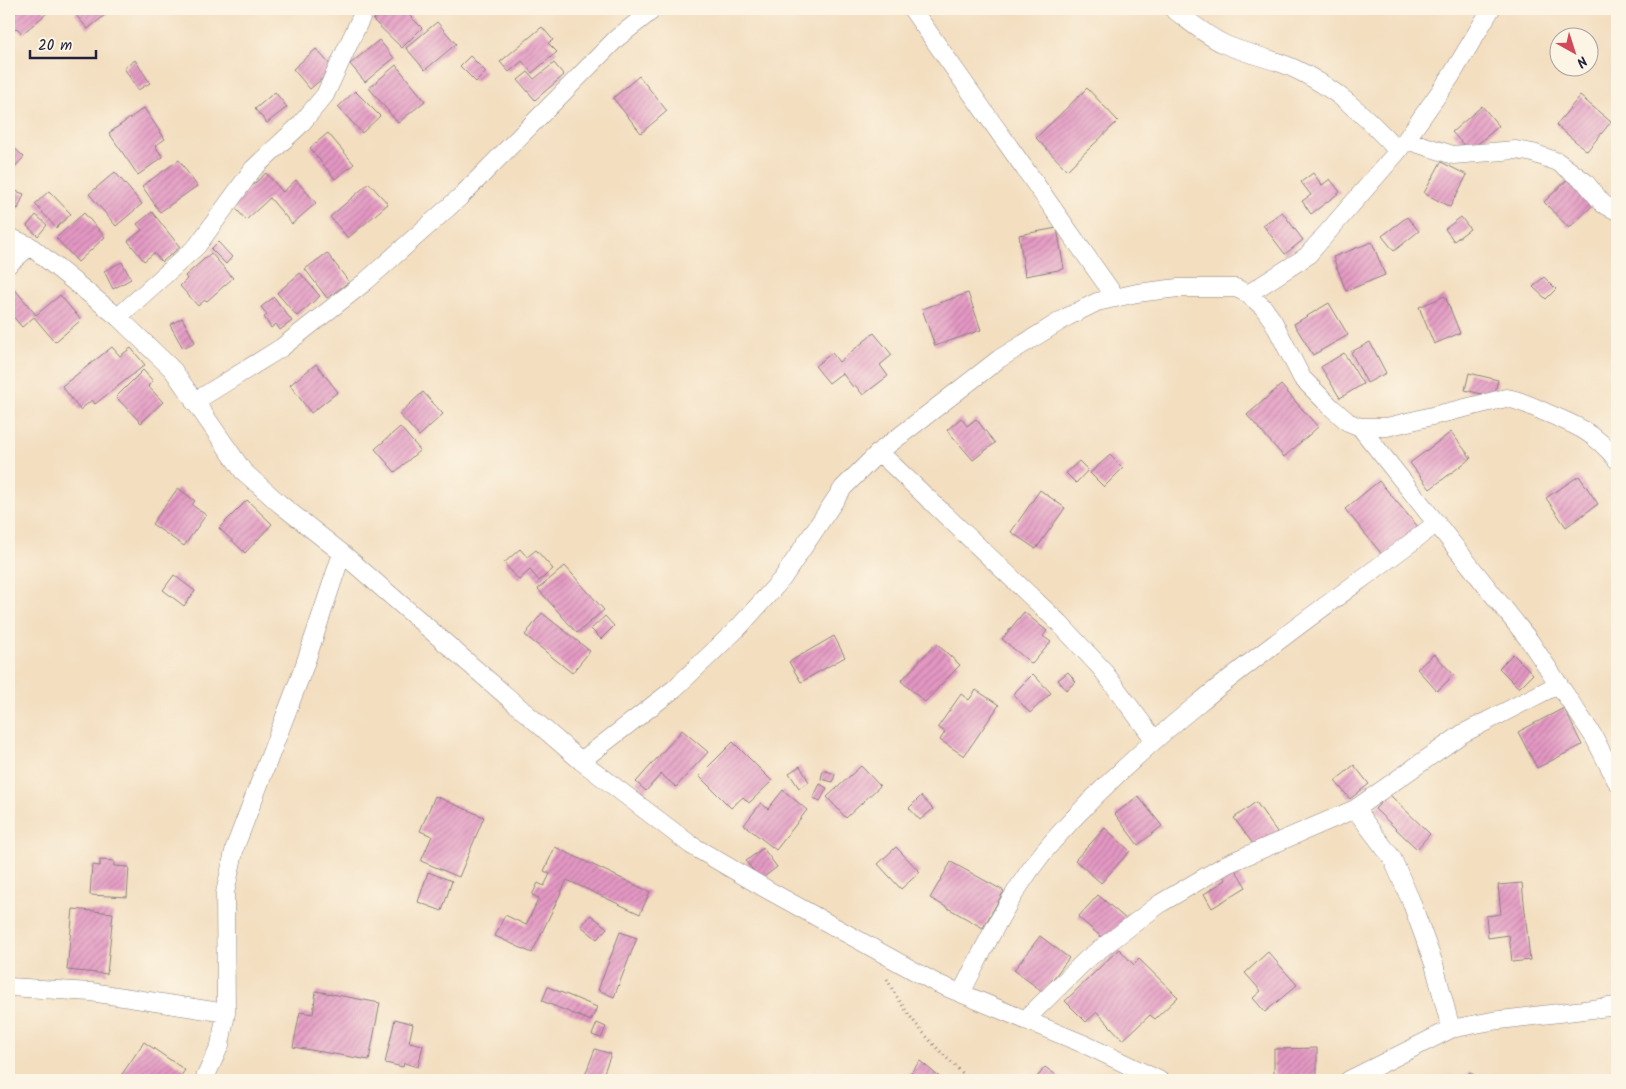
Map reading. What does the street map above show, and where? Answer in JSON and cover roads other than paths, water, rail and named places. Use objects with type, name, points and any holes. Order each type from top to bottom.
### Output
[{"type":"street","points":[[118,317],[197,246],[253,169],[300,125],[325,95],[365,9]]},
{"type":"street","points":[[194,402],[281,348],[365,282],[460,197],[617,38],[654,9]]},
{"type":"street","points":[[912,9],[1116,298]]},
{"type":"street","points":[[1173,9],[1224,44],[1294,68],[1331,89],[1402,146],[1428,149],[1453,155],[1516,150],[1534,153],[1558,162],[1585,182],[1603,204],[1617,211]]},
{"type":"street","points":[[1248,294],[1307,256],[1402,146],[1450,76],[1490,9]]},
{"type":"street","points":[[9,236],[30,246],[118,317],[173,370],[243,471],[280,504],[342,553],[581,761],[691,845],[886,955],[961,993],[1086,1045],[1159,1080]]},
{"type":"street","points":[[9,264],[30,246]]},
{"type":"street","points":[[581,761],[674,689],[739,627],[782,579],[843,488],[879,452],[999,359],[1068,317],[1097,302],[1178,288],[1215,286],[1236,288],[1248,294],[1263,306],[1273,321],[1302,378],[1331,408],[1348,422],[1360,427],[1387,427],[1506,398],[1521,400],[1580,426],[1604,444],[1617,460]]},
{"type":"street","points":[[1360,427],[1529,640],[1594,737],[1617,782]]},
{"type":"street","points":[[879,452],[1060,624],[1101,668],[1154,739]]},
{"type":"street","points":[[961,993],[1008,903],[1052,842],[1154,739],[1437,523]]},
{"type":"street","points":[[204,1080],[220,1045],[226,1013],[225,892],[235,847],[304,666],[342,553]]},
{"type":"street","points":[[1025,1020],[1087,959],[1161,903],[1226,864],[1355,809],[1462,734],[1559,684]]},
{"type":"street","points":[[1355,809],[1392,858],[1411,900],[1434,964],[1450,1029]]},
{"type":"street","points":[[9,987],[90,992],[226,1013]]},
{"type":"street","points":[[1349,1080],[1450,1029],[1492,1020],[1617,1006]]}]
